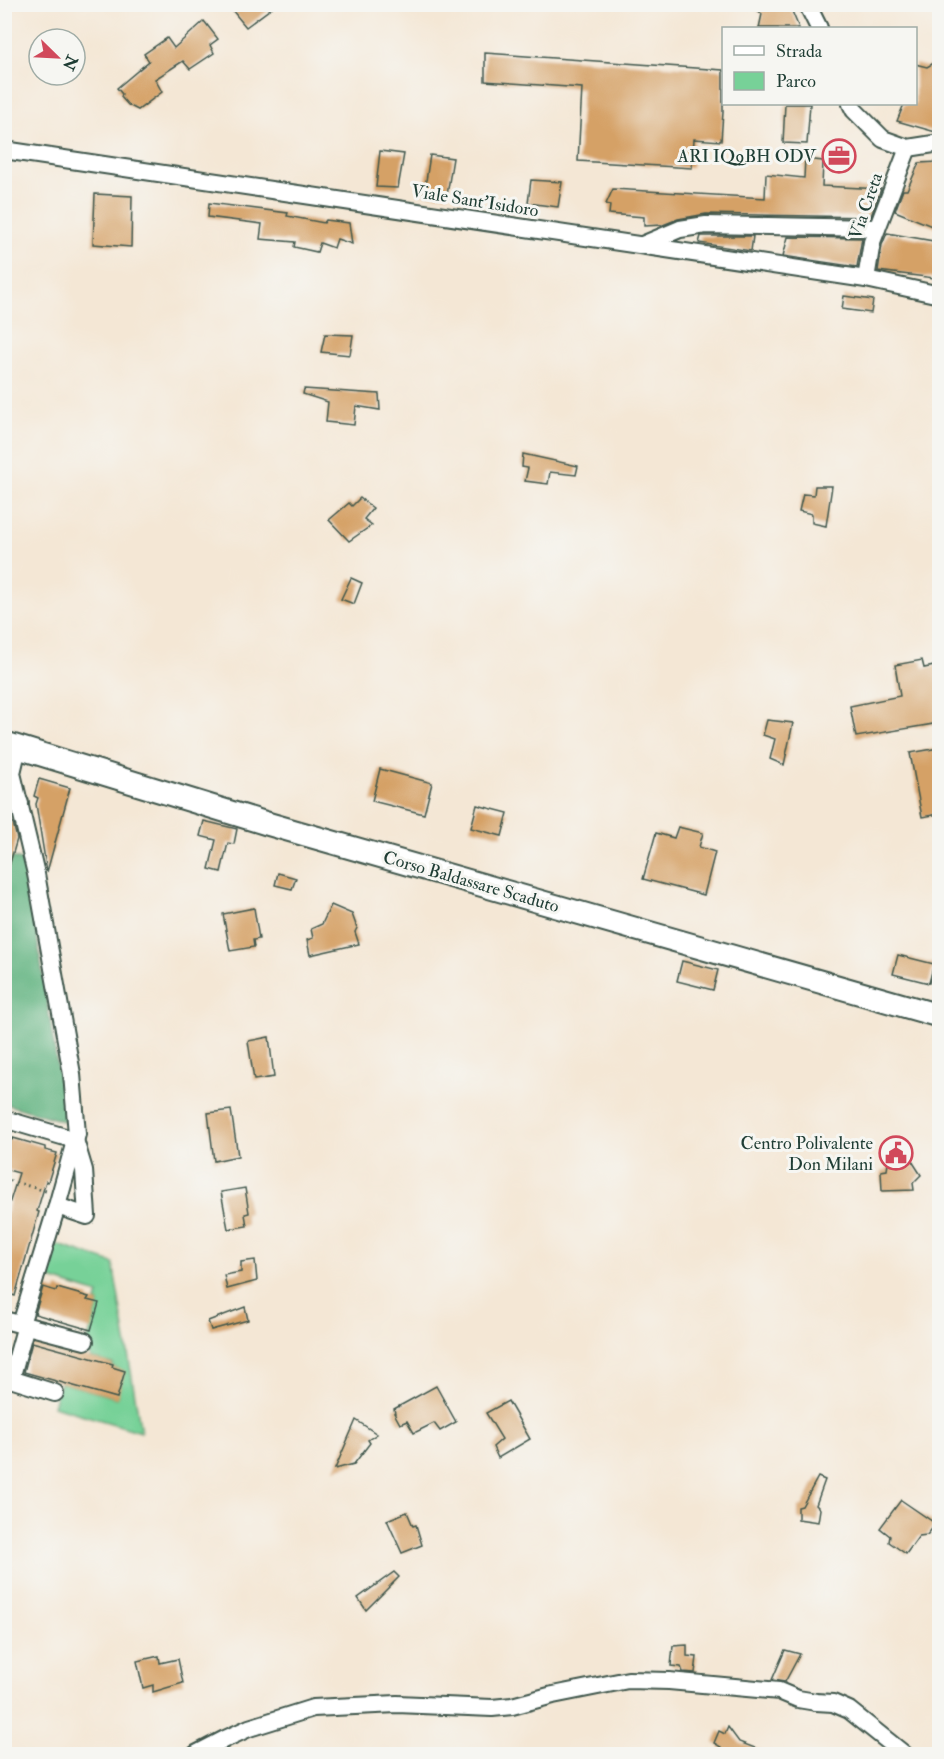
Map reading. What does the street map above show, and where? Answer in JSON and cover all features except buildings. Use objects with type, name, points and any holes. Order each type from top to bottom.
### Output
[{"type":"street","points":[[807,4],[818,27]]},
{"type":"street","points":[[852,105],[883,139],[908,147],[939,143]]},
{"type":"street","name":"Via Creta","points":[[866,279],[872,242],[908,147]]},
{"type":"street","name":"Viale Sant'Isidoro","points":[[4,150],[866,279],[939,295]]},
{"type":"street","points":[[641,245],[680,229],[706,225],[877,228]]},
{"type":"street","points":[[11,745],[12,804],[36,874],[72,1074],[77,1134],[8,1378],[56,1393]]},
{"type":"street","name":"Corso Baldassare Scaduto","points":[[11,745],[265,823],[939,1016]]},
{"type":"street","points":[[4,1119],[75,1140]]},
{"type":"street","points":[[57,1206],[87,1216],[84,1170],[75,1140]]},
{"type":"street","points":[[4,1320],[85,1341]]},
{"type":"street","points":[[196,1755],[249,1728],[313,1708],[397,1704],[492,1708],[512,1706],[628,1680],[669,1681],[779,1691],[798,1699],[834,1703],[849,1710],[904,1755]]},
{"type":"path","points":[[4,1179],[43,1190]]},
{"type":"green space","points":[[4,855],[25,861],[66,1122],[5,1104]]},
{"type":"green space","points":[[59,1245],[113,1263],[141,1432],[53,1406],[60,1382],[117,1398],[124,1371],[112,1367],[113,1364],[90,1358],[91,1355],[84,1352],[99,1303],[96,1302],[98,1294],[44,1277],[53,1247]]},
{"type":"place","name":"ARI IQ9BH ODV","points":[[839,156]]},
{"type":"place","name":"Centro Polivalente Don Milani","points":[[896,1153]]}]
